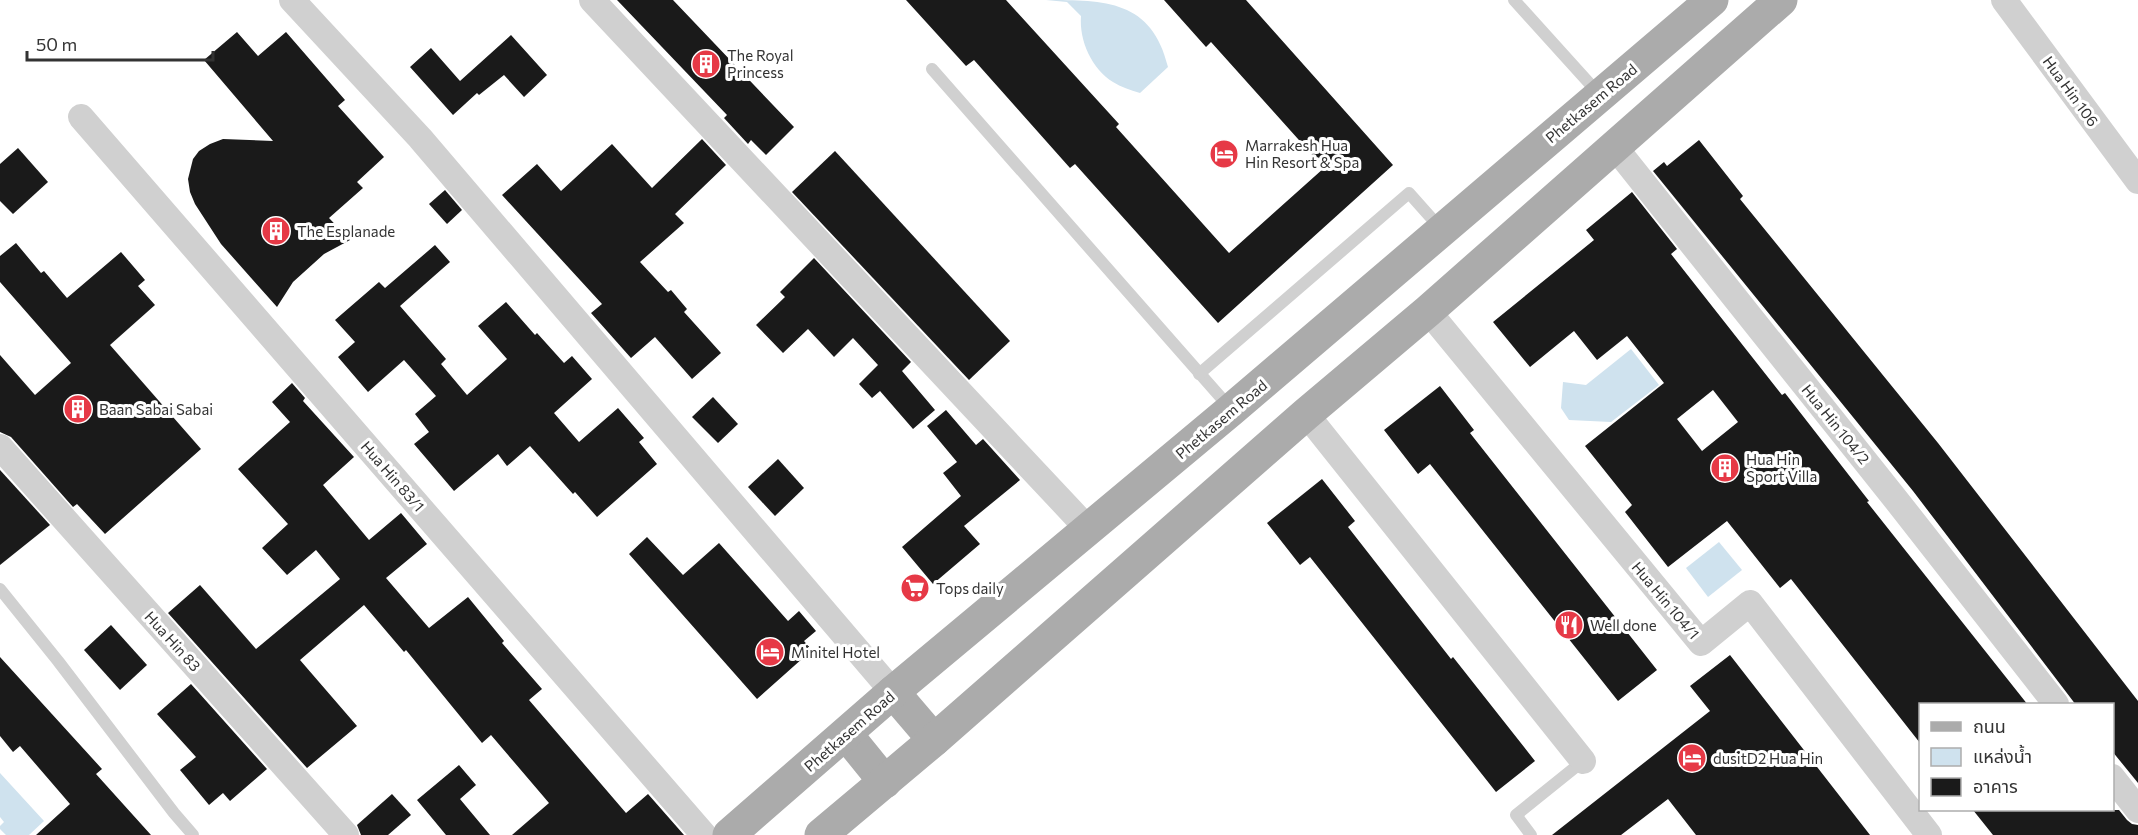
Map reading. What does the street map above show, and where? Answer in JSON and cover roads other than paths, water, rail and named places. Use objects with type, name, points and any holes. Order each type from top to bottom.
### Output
[{"type":"main road","name":"Phetkasem Road","points":[[729,835],[893,692],[1232,410],[1712,0]]},
{"type":"main road","points":[[821,835],[934,740],[1306,414],[1428,311],[1781,0]]},
{"type":"main road","points":[[893,692],[934,740]]},
{"type":"main road","points":[[846,734],[885,782]]},
{"type":"street","points":[[292,0],[420,138],[893,692]]},
{"type":"street","points":[[592,0],[1089,530]]},
{"type":"street","name":"Hua Hin 106","points":[[2004,0],[2138,182]]},
{"type":"street","name":"Hua Hin 83/1","points":[[81,117],[704,835]]},
{"type":"street","name":"Hua Hin 104/2","points":[[1614,146],[2054,703]]},
{"type":"street","name":"Hua Hin 104/1","points":[[1428,311],[1701,643],[1749,603],[1929,835]]},
{"type":"street","points":[[1306,414],[1583,761]]},
{"type":"street","name":"Hua Hin 83","points":[[0,447],[346,835]]},
{"type":"street","points":[[2114,780],[2138,810]]},
{"type":"lane","points":[[1514,0],[1600,95]]},
{"type":"lane","points":[[932,69],[1232,410]]},
{"type":"lane","points":[[1199,374],[1409,193],[1442,229]]},
{"type":"lane","points":[[0,589],[193,835]]},
{"type":"lane","points":[[1531,835],[1515,815],[1583,761]]},
{"type":"water","points":[[1046,0],[1106,4],[1123,8],[1138,16],[1150,28],[1161,45],[1168,67],[1140,93],[1116,84],[1099,70],[1088,54],[1082,35],[1081,16],[1067,2]]},
{"type":"water","points":[[1631,349],[1659,385],[1611,422],[1569,420],[1561,408],[1563,382],[1586,385]]},
{"type":"water","points":[[1719,542],[1742,570],[1708,597],[1686,568]]},
{"type":"water","points":[[0,773],[44,821],[29,835],[6,835],[0,829],[4,822],[0,817]]},
{"type":"place","name":"The Royal Princess","points":[[706,64]]},
{"type":"place","name":"Marrakesh Hua Hin Resort & Spa","points":[[1224,154]]},
{"type":"place","name":"The Esplanade","points":[[276,231]]},
{"type":"place","name":"Baan Sabai Sabai","points":[[78,409]]},
{"type":"place","name":"Hua Hin Sport Villa","points":[[1725,468]]},
{"type":"place","name":"Tops daily","points":[[915,588]]},
{"type":"place","name":"Well done","points":[[1569,625]]},
{"type":"place","name":"Minitel Hotel","points":[[770,652]]},
{"type":"place","name":"dusitD2 Hua Hin","points":[[1692,758]]}]
